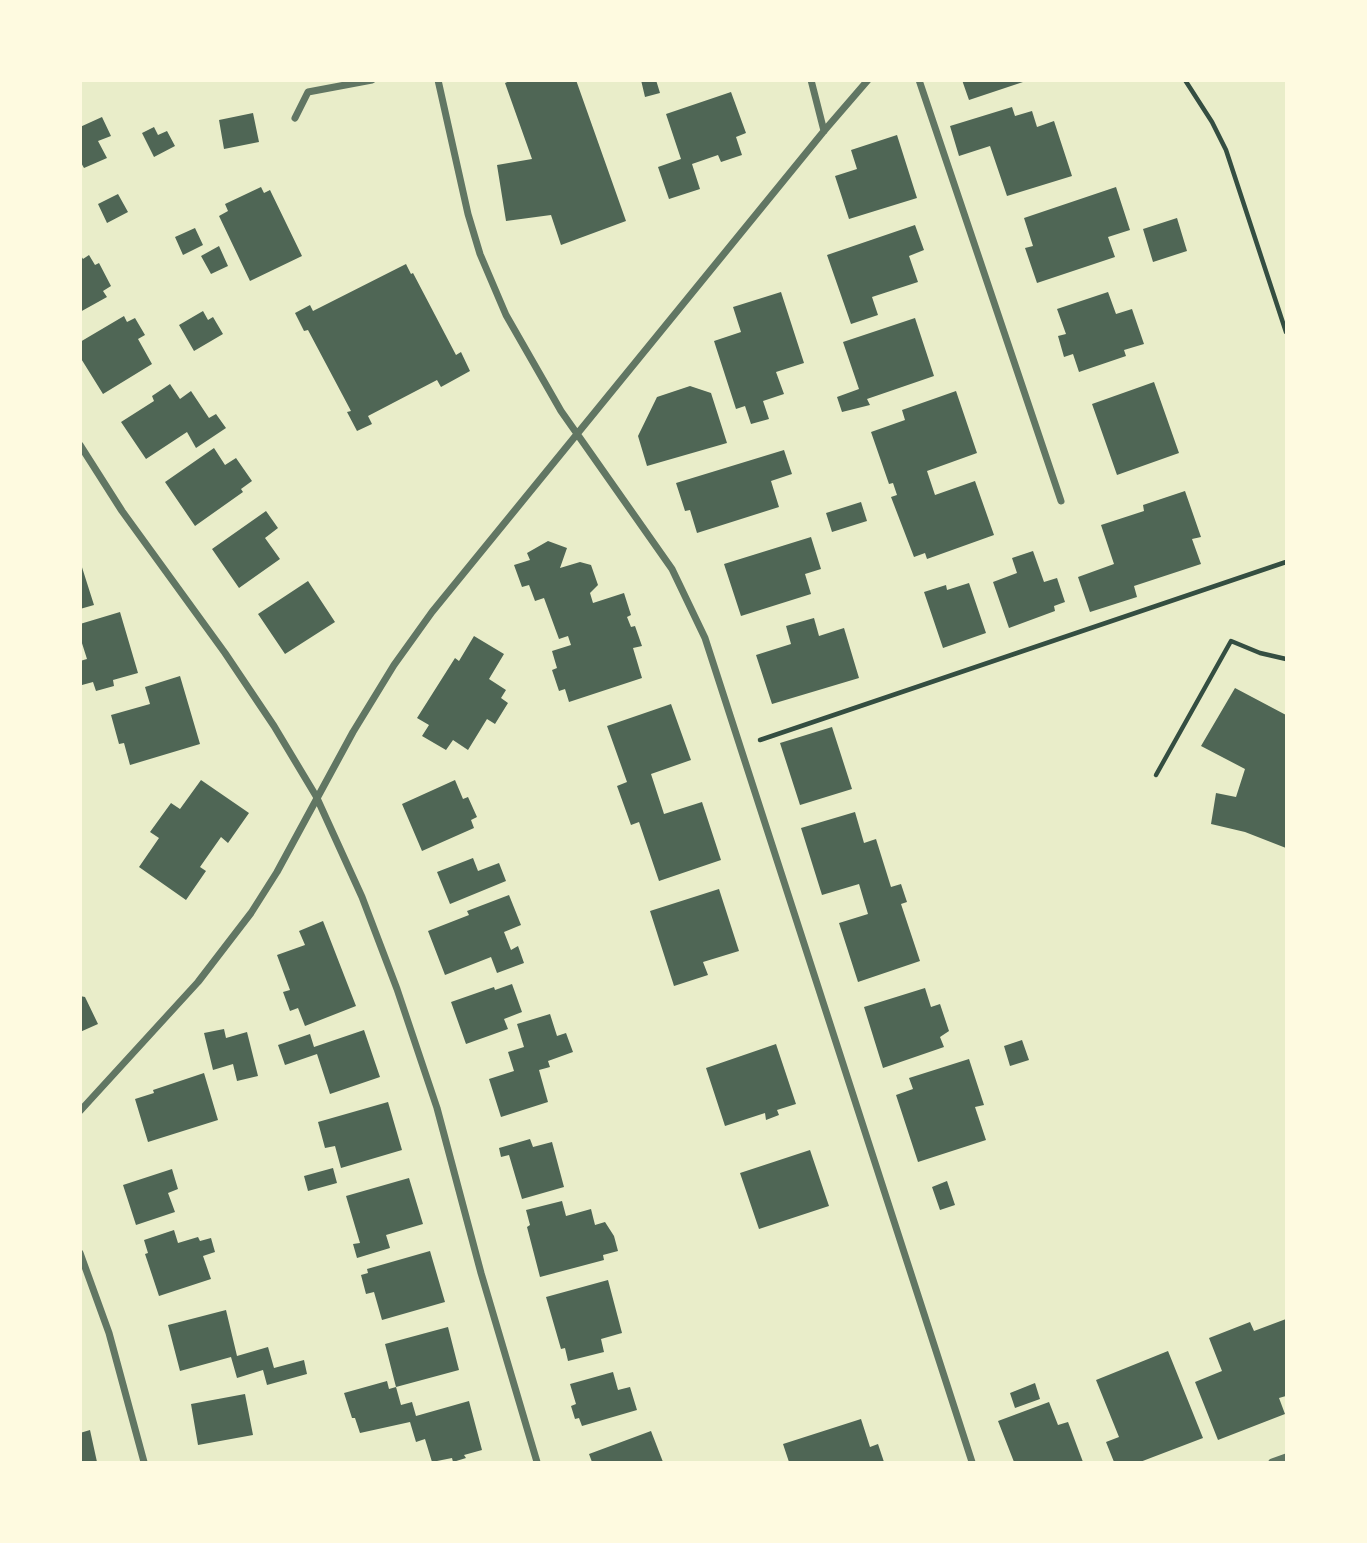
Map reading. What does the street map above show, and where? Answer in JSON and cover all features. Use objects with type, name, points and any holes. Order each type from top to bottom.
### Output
[{"type":"street","points":[[295,118],[308,92],[372,80]]},
{"type":"street","points":[[438,80],[468,214],[493,287],[537,372],[672,569],[705,638],[972,1462]]},
{"type":"street","points":[[811,80],[824,131]]},
{"type":"street","points":[[80,1111],[198,982],[251,913],[290,848],[316,796],[394,665],[424,623],[867,80]]},
{"type":"street","points":[[919,80],[1061,501]]},
{"type":"street","points":[[80,445],[122,511],[239,674],[316,796],[362,897],[415,1039],[437,1108],[481,1273],[537,1462]]},
{"type":"street","points":[[80,1253],[109,1333],[144,1462]]},
{"type":"street","points":[[1272,1462],[1286,1457]]},
{"type":"path","points":[[1185,80],[1226,150],[1286,332]]},
{"type":"path","points":[[739,748],[1286,562]]},
{"type":"path","points":[[1156,775],[1231,641],[1260,653],[1286,659]]},
{"type":"building","points":[[512,80],[576,80],[626,221],[561,245],[551,215],[506,221],[497,165],[532,159],[505,83]]},
{"type":"building","points":[[641,80],[656,80],[660,93],[645,97]]},
{"type":"building","points":[[962,80],[1026,80],[1026,81],[969,100]]},
{"type":"building","points":[[731,92],[746,133],[736,137],[742,155],[721,162],[718,155],[692,164],[700,189],[669,199],[658,167],[681,159],[666,114]]},
{"type":"building","points":[[1012,107],[1015,116],[1032,111],[1037,127],[1054,121],[1072,176],[1007,196],[990,146],[959,156],[950,126]]},
{"type":"building","points":[[253,113],[259,142],[224,149],[219,120]]},
{"type":"building","points":[[102,117],[111,136],[98,141],[107,158],[84,168],[80,161],[80,127]]},
{"type":"building","points":[[154,127],[158,135],[167,131],[175,146],[154,157],[142,133]]},
{"type":"building","points":[[897,135],[917,198],[849,219],[835,176],[857,169],[851,150]]},
{"type":"building","points":[[261,187],[264,193],[270,190],[302,256],[250,281],[219,216],[228,211],[225,204]]},
{"type":"building","points":[[1116,187],[1130,230],[1108,237],[1115,257],[1037,283],[1025,248],[1033,246],[1024,218]]},
{"type":"building","points":[[118,194],[128,212],[107,223],[98,204]]},
{"type":"building","points":[[1177,218],[1187,251],[1153,262],[1143,229]]},
{"type":"building","points":[[915,225],[924,250],[909,256],[918,282],[872,297],[878,315],[851,324],[827,255]]},
{"type":"building","points":[[195,228],[203,245],[183,255],[175,237]]},
{"type":"building","points":[[219,246],[228,266],[211,274],[201,256]]},
{"type":"building","points":[[80,254],[83,259],[89,255],[95,265],[99,263],[111,286],[103,291],[107,297],[80,312]]},
{"type":"building","points":[[406,264],[456,355],[461,352],[470,371],[441,387],[437,380],[368,416],[372,424],[357,431],[347,412],[351,411],[308,330],[304,331],[295,313],[310,305],[313,311]]},
{"type":"building","points":[[781,292],[804,363],[776,372],[784,394],[763,401],[769,419],[751,424],[745,406],[736,409],[714,341],[741,332],[733,307]]},
{"type":"building","points":[[1108,292],[1116,314],[1132,309],[1144,344],[1124,350],[1126,356],[1079,372],[1073,354],[1064,357],[1058,336],[1066,334],[1057,309]]},
{"type":"building","points":[[203,311],[208,320],[213,317],[223,334],[194,351],[179,325]]},
{"type":"building","points":[[124,316],[127,322],[135,318],[145,335],[138,339],[152,364],[103,394],[80,357],[80,342]]},
{"type":"building","points":[[915,318],[934,376],[867,399],[870,405],[842,412],[837,397],[859,389],[843,342]]},
{"type":"building","points":[[1154,382],[1179,453],[1117,475],[1092,404]]},
{"type":"building","points":[[170,384],[180,399],[191,391],[209,418],[216,414],[226,428],[196,448],[187,432],[146,459],[121,422],[154,401],[152,396]]},
{"type":"building","points":[[690,386],[711,393],[727,443],[647,466],[638,436],[657,397]]},
{"type":"building","points":[[956,391],[977,453],[927,471],[935,495],[975,481],[994,535],[927,559],[925,553],[914,557],[891,497],[897,495],[893,483],[889,484],[871,432],[905,420],[902,410]]},
{"type":"building","points":[[214,448],[225,465],[236,458],[252,481],[241,489],[243,492],[195,526],[165,482]]},
{"type":"building","points":[[784,450],[792,474],[771,481],[779,507],[697,533],[690,510],[685,511],[676,483]]},
{"type":"building","points":[[1185,491],[1201,537],[1192,539],[1201,564],[1134,586],[1137,597],[1090,612],[1078,577],[1114,564],[1101,525],[1144,511],[1143,505]]},
{"type":"building","points":[[861,502],[867,521],[832,532],[826,513]]},
{"type":"building","points":[[266,511],[278,528],[265,538],[280,559],[239,588],[212,549]]},
{"type":"building","points":[[811,537],[821,569],[805,574],[811,594],[741,616],[724,564]]},
{"type":"building","points":[[548,541],[567,548],[560,568],[580,562],[591,565],[598,585],[590,593],[593,603],[624,593],[631,615],[627,617],[631,627],[635,626],[642,646],[633,648],[642,678],[569,702],[565,689],[559,691],[552,670],[557,668],[552,651],[571,645],[568,636],[559,639],[544,598],[535,601],[529,585],[522,587],[514,565],[530,560],[527,553]]},
{"type":"building","points":[[1033,551],[1044,582],[1057,578],[1065,602],[1054,606],[1055,611],[1009,628],[993,582],[1017,573],[1012,558]]},
{"type":"building","points":[[80,561],[94,605],[80,609]]},
{"type":"building","points":[[308,581],[335,622],[285,654],[258,614]]},
{"type":"building","points":[[969,583],[986,633],[943,648],[924,592],[946,585],[947,590]]},
{"type":"building","points":[[120,612],[138,673],[113,680],[114,686],[96,691],[93,682],[82,685],[80,681],[80,661],[87,659],[80,637],[80,624]]},
{"type":"building","points":[[814,618],[819,636],[844,628],[859,678],[772,704],[756,655],[791,644],[786,626]]},
{"type":"building","points":[[474,636],[504,654],[489,679],[506,690],[501,698],[508,703],[495,724],[487,719],[468,750],[453,740],[446,750],[422,736],[429,725],[417,718],[455,658],[459,661]]},
{"type":"building","points":[[180,676],[200,744],[130,765],[124,743],[119,744],[111,715],[150,704],[145,687]]},
{"type":"building","points":[[1235,688],[1286,715],[1286,848],[1245,832],[1211,824],[1216,793],[1236,797],[1245,769],[1201,746]]},
{"type":"building","points":[[671,704],[691,760],[651,774],[664,814],[702,802],[721,860],[659,881],[639,822],[631,825],[617,786],[627,782],[607,726]]},
{"type":"building","points":[[832,727],[852,789],[800,805],[780,743]]},
{"type":"building","points":[[201,780],[249,813],[228,843],[221,837],[200,867],[206,871],[186,900],[139,867],[159,838],[150,832],[171,803],[180,809]]},
{"type":"building","points":[[455,780],[463,799],[468,797],[477,817],[471,820],[474,828],[422,851],[402,804]]},
{"type":"building","points":[[855,812],[864,843],[876,839],[891,887],[901,884],[907,902],[901,904],[920,961],[858,982],[839,923],[868,914],[859,884],[822,895],[801,828]]},
{"type":"building","points":[[473,858],[478,871],[499,863],[506,881],[450,904],[437,872]]},
{"type":"building","points":[[719,889],[739,951],[703,962],[708,975],[674,986],[650,911]]},
{"type":"building","points":[[509,895],[521,925],[504,932],[511,950],[518,946],[524,963],[497,973],[491,957],[445,975],[428,931],[469,915],[467,911]]},
{"type":"building","points":[[323,921],[356,1006],[305,1026],[298,1008],[290,1011],[283,992],[290,990],[277,955],[305,945],[299,931]]},
{"type":"building","points":[[512,984],[522,1012],[504,1019],[508,1029],[466,1044],[451,1002],[494,987],[495,990]]},
{"type":"building","points":[[925,988],[931,1007],[940,1004],[949,1031],[940,1037],[944,1047],[883,1068],[864,1007]]},
{"type":"building","points":[[80,996],[85,997],[98,1024],[80,1032]]},
{"type":"building","points":[[550,1014],[557,1036],[566,1033],[573,1052],[548,1061],[550,1067],[539,1070],[548,1102],[501,1117],[489,1079],[514,1071],[508,1052],[524,1047],[517,1024]]},
{"type":"building","points":[[224,1029],[226,1038],[247,1032],[258,1076],[237,1081],[233,1064],[213,1070],[204,1033]]},
{"type":"building","points":[[364,1030],[380,1077],[330,1094],[317,1054],[285,1065],[278,1045],[310,1034],[314,1047]]},
{"type":"building","points":[[1022,1040],[1029,1060],[1010,1066],[1004,1046]]},
{"type":"building","points":[[776,1044],[796,1104],[777,1110],[779,1115],[766,1120],[765,1113],[725,1126],[706,1068]]},
{"type":"building","points":[[969,1059],[984,1105],[975,1107],[986,1140],[918,1162],[896,1095],[913,1089],[909,1078]]},
{"type":"building","points":[[204,1073],[218,1120],[148,1142],[135,1099]]},
{"type":"building","points":[[388,1102],[402,1150],[341,1168],[335,1146],[325,1148],[318,1122]]},
{"type":"building","points":[[530,1139],[533,1147],[552,1142],[564,1187],[522,1199],[509,1155],[501,1157],[499,1148]]},
{"type":"building","points":[[810,1150],[829,1206],[759,1229],[740,1173]]},
{"type":"building","points":[[333,1168],[337,1183],[308,1191],[304,1176]]},
{"type":"building","points":[[172,1169],[178,1189],[168,1193],[175,1212],[136,1225],[123,1185]]},
{"type":"building","points":[[409,1178],[423,1224],[386,1235],[390,1248],[357,1258],[353,1244],[360,1243],[346,1196]]},
{"type":"building","points":[[947,1181],[955,1205],[940,1210],[932,1187]]},
{"type":"building","points":[[562,1201],[566,1216],[591,1209],[595,1225],[605,1222],[614,1236],[618,1251],[603,1255],[604,1260],[540,1277],[527,1227],[530,1225],[526,1210]]},
{"type":"building","points":[[174,1230],[178,1243],[198,1237],[200,1241],[211,1238],[215,1252],[203,1256],[211,1279],[159,1296],[145,1254],[148,1253],[144,1240]]},
{"type":"building","points":[[430,1251],[445,1302],[382,1320],[374,1292],[366,1294],[361,1275],[368,1273],[367,1269]]},
{"type":"building","points":[[608,1280],[622,1333],[601,1339],[604,1352],[568,1361],[565,1348],[561,1349],[546,1297]]},
{"type":"building","points":[[226,1310],[237,1356],[268,1347],[274,1368],[304,1360],[307,1374],[267,1385],[263,1370],[237,1378],[231,1357],[180,1371],[168,1325]]},
{"type":"building","points":[[1286,1319],[1286,1396],[1279,1398],[1285,1414],[1218,1440],[1195,1382],[1222,1371],[1209,1338],[1250,1322],[1254,1331]]},
{"type":"building","points":[[448,1327],[459,1370],[396,1387],[385,1344]]},
{"type":"building","points":[[1168,1351],[1203,1438],[1140,1462],[1114,1462],[1106,1442],[1119,1437],[1096,1380]]},
{"type":"building","points":[[613,1372],[618,1390],[630,1387],[637,1410],[582,1426],[579,1418],[575,1419],[571,1406],[576,1404],[570,1384]]},
{"type":"building","points":[[387,1381],[389,1389],[396,1387],[401,1405],[412,1402],[416,1416],[469,1401],[482,1450],[464,1455],[466,1458],[453,1462],[452,1458],[432,1462],[425,1439],[416,1442],[410,1422],[360,1433],[344,1393]]},
{"type":"building","points":[[1035,1383],[1040,1399],[1015,1408],[1010,1393]]},
{"type":"building","points":[[245,1394],[253,1435],[198,1445],[191,1404]]},
{"type":"building","points":[[1049,1402],[1058,1425],[1068,1422],[1083,1462],[1014,1462],[998,1421]]},
{"type":"building","points":[[861,1419],[870,1447],[878,1444],[884,1462],[789,1462],[783,1444]]},
{"type":"building","points":[[90,1430],[97,1462],[80,1462],[80,1433]]},
{"type":"building","points":[[651,1431],[663,1462],[592,1462],[589,1454]]}]
